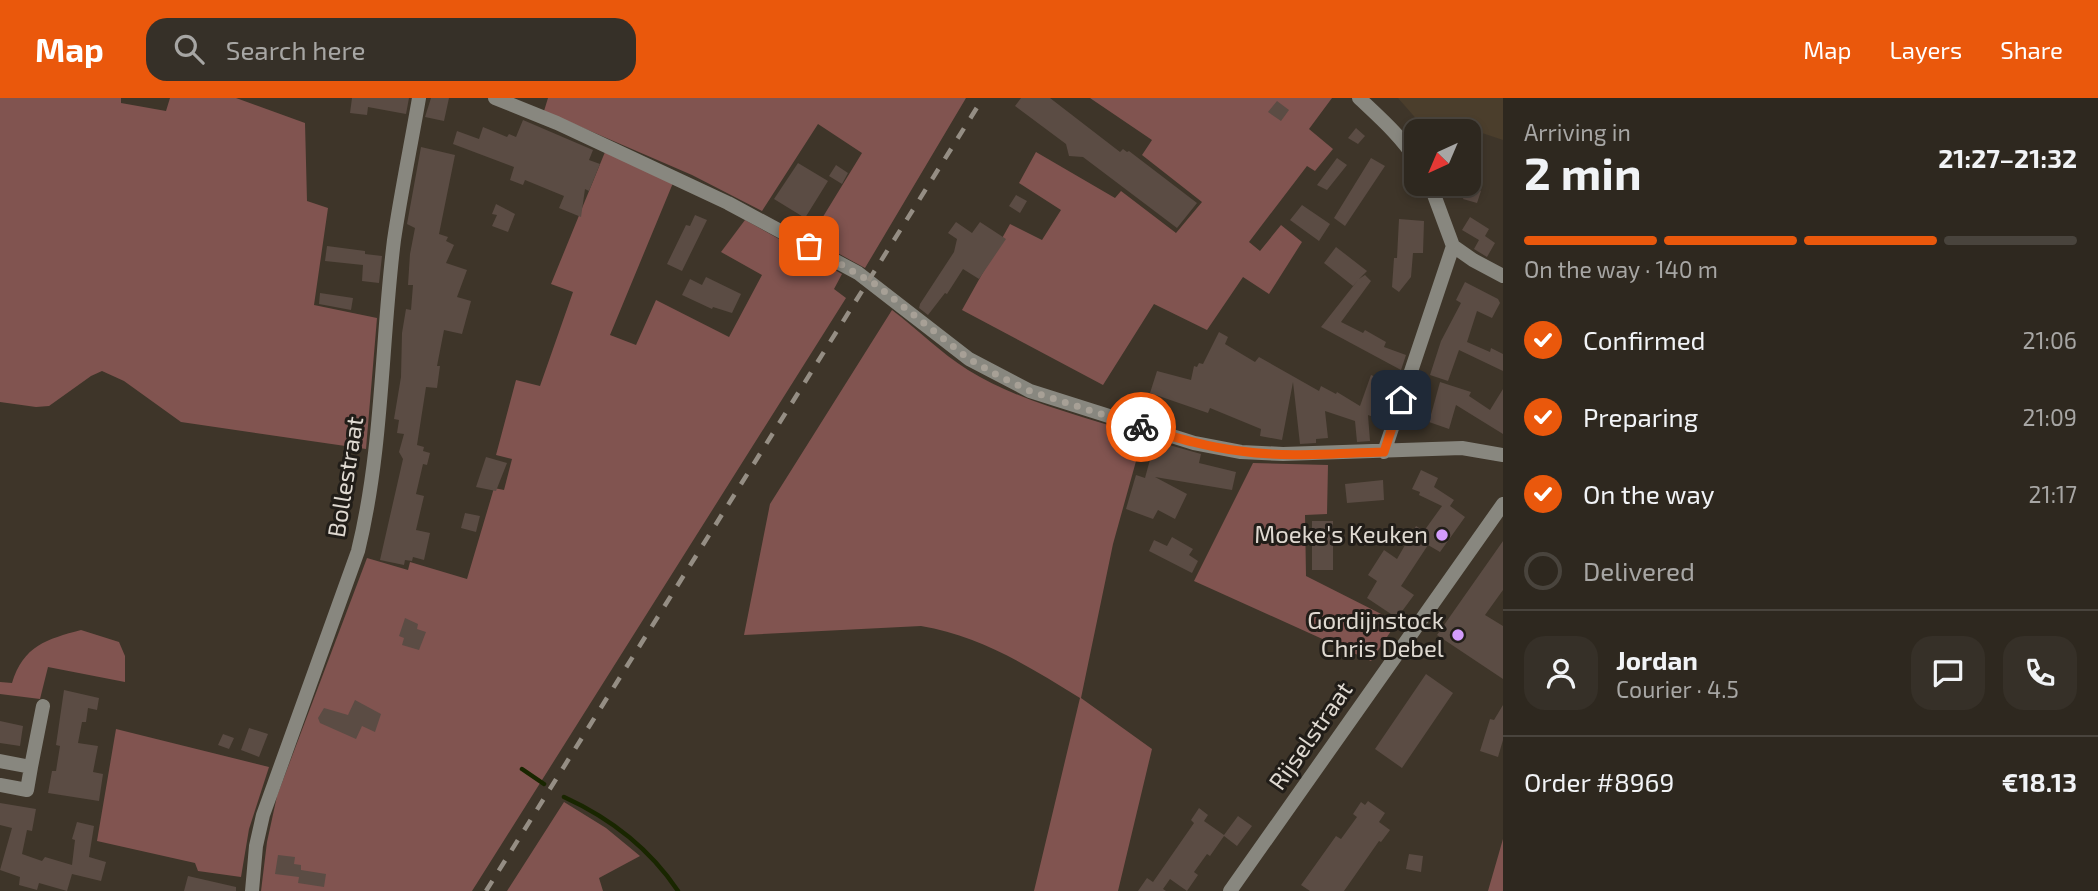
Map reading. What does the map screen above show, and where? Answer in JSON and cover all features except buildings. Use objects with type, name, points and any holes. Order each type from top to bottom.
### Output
[{"type":"street","name":"Bollestraat","points":[[252,891],[256,846],[263,814],[358,551],[367,514],[376,453],[394,239],[419,98]]},
{"type":"street","points":[[495,98],[557,123],[728,203],[846,266],[897,301],[969,359],[1030,391],[1194,443],[1241,452],[1283,454],[1462,448],[1503,455]]},
{"type":"street","points":[[1359,98],[1404,145]]},
{"type":"street","points":[[1434,196],[1453,246],[1503,276]]},
{"type":"street","points":[[1384,452],[1453,246]]},
{"type":"street","name":"Rijselstraat","points":[[1230,891],[1503,504]]},
{"type":"street","points":[[0,785],[27,790],[43,706]]},
{"type":"street","points":[[0,761],[31,767]]},
{"type":"shaded area","points":[[0,98],[121,98],[121,103],[166,111],[170,98],[236,98],[305,123],[307,201],[328,208],[314,305],[377,318],[366,449],[181,422],[124,381],[102,371],[49,406],[0,402]]},
{"type":"shaded area","points":[[548,98],[966,98],[865,268],[810,238],[862,153],[818,124],[762,211],[692,175],[544,111]]},
{"type":"shaded area","points":[[1090,98],[1332,98],[1309,129],[1333,149],[1315,171],[1307,166],[1249,242],[1260,251],[1281,225],[1302,242],[1269,294],[1243,277],[1207,330],[1154,304],[1103,385],[962,310],[1010,224],[1042,240],[1061,210],[1019,183],[1036,152],[1115,198],[1121,191],[1176,233],[1202,202],[1142,155],[1152,140]]},
{"type":"shaded area","points":[[1398,98],[1503,98],[1503,140],[1481,133],[1481,119],[1416,119]]},
{"type":"shaded area","points":[[605,152],[673,183],[610,335],[636,345],[656,300],[729,337],[762,275],[721,252],[745,220],[842,274],[834,289],[846,298],[472,891],[261,891],[267,842],[277,796],[367,558],[408,570],[410,562],[467,579],[494,488],[504,490],[512,459],[496,455],[516,380],[540,386],[573,292],[551,284]]},
{"type":"shaded area","points":[[892,310],[948,356],[987,381],[1053,408],[1143,436],[1113,544],[1081,698],[1152,749],[1118,891],[1034,891],[1080,698],[1004,654],[964,637],[921,626],[744,635],[770,504]]},
{"type":"shaded area","points":[[1253,463],[1328,465],[1327,514],[1305,515],[1306,576],[1397,622],[1371,661],[1194,581]]},
{"type":"shaded area","points":[[81,630],[119,642],[125,656],[125,682],[48,667],[40,699],[0,694],[0,682],[12,683],[17,670],[30,652],[47,641]]},
{"type":"shaded area","points":[[116,729],[269,767],[249,829],[241,877],[198,871],[195,863],[97,841]]},
{"type":"shaded area","points":[[564,802],[606,828],[640,856],[599,878],[603,891],[507,891]]},
{"type":"shaded area","points":[[1503,839],[1503,891],[1488,891]]},
{"type":"waterway","points":[[522,769],[544,784]]},
{"type":"waterway","points":[[564,797],[628,836],[655,862],[678,891]]},
{"type":"railway","points":[[486,891],[983,98]]},
{"type":"way so far","points":[[809,246],[875,284],[969,359],[997,375],[1030,391],[1141,427]]},
{"type":"place","name":"Moeke's Keuken","points":[[1442,535]]},
{"type":"place","name":"Gordijnstock Chris Debel","points":[[1458,635]]},
{"type":"route","points":[[1141,427],[1194,443],[1241,452],[1384,452],[1401,400]]}]
